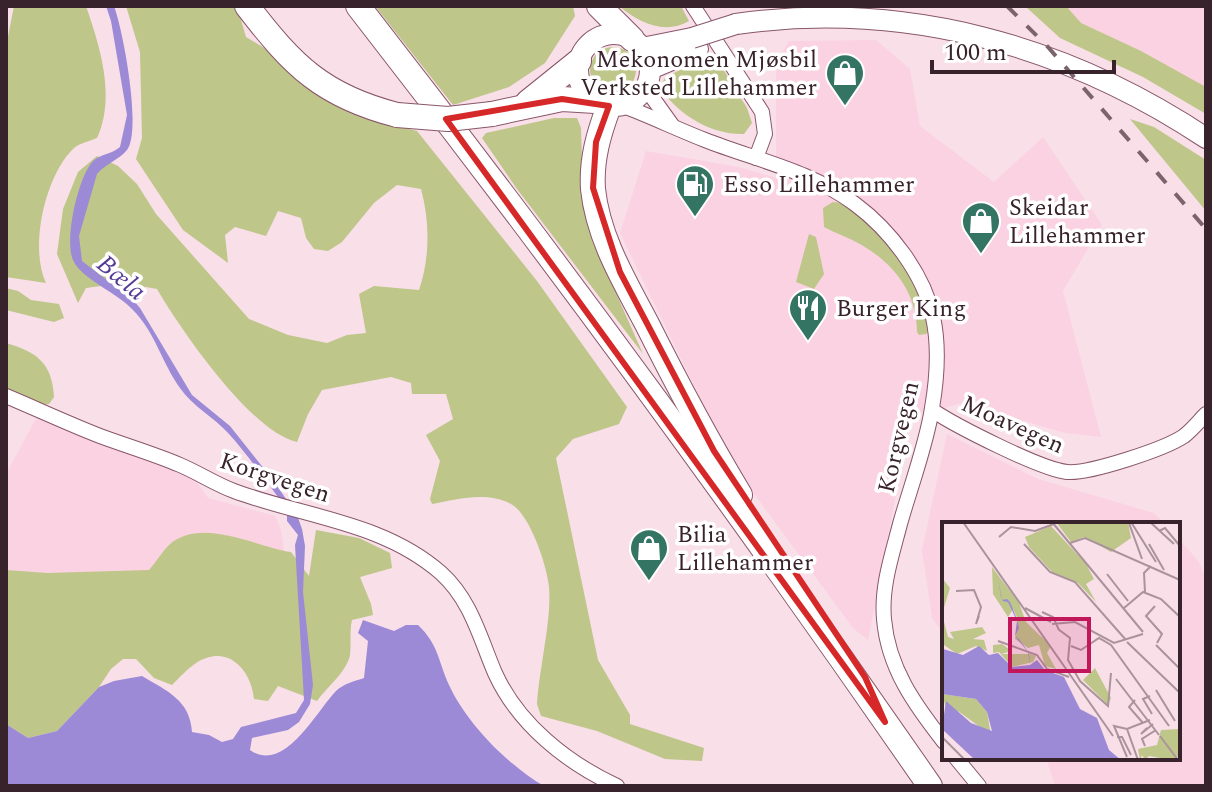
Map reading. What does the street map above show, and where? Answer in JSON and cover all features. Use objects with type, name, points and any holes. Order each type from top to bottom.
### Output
[{"type":"highway","points":[[247,6],[301,69],[321,85],[345,98],[397,115],[448,119],[577,98],[608,104],[596,142],[593,188],[603,233],[620,272],[714,451],[767,535],[865,677],[880,704],[885,722]]},
{"type":"highway","points":[[343,6],[409,88],[435,105]]},
{"type":"highway","points":[[358,6],[671,423],[930,786]]},
{"type":"highway","points":[[599,6],[637,44]]},
{"type":"highway","points":[[522,106],[579,61]]},
{"type":"main road","points":[[695,44],[637,44],[618,34],[604,35],[585,48],[579,61],[579,80],[585,92],[608,104],[640,95],[650,72],[695,44],[807,11],[844,8],[892,11],[947,20],[1020,43],[1089,71],[1154,105],[1206,138]]},
{"type":"main road","points":[[739,30],[845,19],[891,21],[944,31],[1003,48],[1085,81],[1148,114],[1206,151]]},
{"type":"main road","points":[[637,44],[650,72]]},
{"type":"street","points":[[693,6],[762,112],[765,134],[756,158]]},
{"type":"street","points":[[650,72],[652,97],[673,126]]},
{"type":"street","name":"Korgvegen","points":[[608,104],[804,175],[855,204],[875,221],[915,272],[933,317],[935,373],[932,410],[886,578],[883,616],[898,677],[942,739]]},
{"type":"street","name":"Korgvegen","points":[[6,396],[81,429],[183,466],[233,491],[362,528],[409,551],[441,574],[461,596],[496,673],[525,720],[564,755],[617,786]]},
{"type":"street","name":"Moavegen","points":[[932,410],[1042,465],[1076,472],[1093,470],[1169,444],[1185,435],[1206,414]]},
{"type":"street","points":[[958,760],[979,786]]},
{"type":"highlighted area","points":[[562,99],[609,106],[596,142],[593,188],[620,272],[714,451],[865,677],[885,722],[446,119]]},
{"type":"shaded area","points":[[106,6],[114,6],[122,36],[133,122],[127,150],[97,174],[79,236],[82,261],[140,308],[192,395],[230,426],[273,480],[297,515],[302,529],[305,546],[303,592],[313,685],[310,704],[299,722],[288,730],[252,738],[250,750],[263,755],[275,754],[287,747],[299,737],[336,691],[364,678],[368,641],[358,633],[363,620],[394,631],[406,625],[418,625],[434,646],[449,685],[477,729],[503,755],[544,786],[6,786],[6,724],[28,738],[57,731],[99,687],[114,681],[142,676],[182,704],[192,732],[209,735],[222,742],[233,739],[241,727],[296,713],[304,700],[295,545],[298,535],[287,521],[281,501],[229,434],[180,388],[141,319],[126,304],[84,274],[73,260],[71,224],[82,180],[93,161],[120,147],[127,115]]},
{"type":"shaded area","points":[[1060,6],[1206,6],[1206,91],[1079,24]]},
{"type":"shaded area","points":[[876,40],[910,69],[920,126],[994,182],[1043,137],[1102,225],[1063,291],[1101,437],[1065,433],[962,403],[911,417],[868,640],[853,628],[732,464],[620,233],[646,151],[739,167],[776,178],[776,63],[789,41]]},
{"type":"shaded area","points":[[38,415],[195,480],[208,498],[275,516],[281,530],[285,558],[6,634],[6,474]]},
{"type":"shaded area","points":[[947,434],[1038,479],[1154,513],[1163,522],[942,522],[942,631],[932,618],[922,550]]},
{"type":"shaded area","points":[[1180,540],[1199,562],[1206,579],[1206,786],[1055,786],[1047,760],[1180,760]]},
{"type":"green space","points":[[14,6],[86,6],[106,89],[103,122],[97,138],[74,148],[64,160],[48,193],[39,251],[46,283],[6,277],[6,47]]},
{"type":"green space","points":[[126,6],[237,6],[246,37],[266,49],[295,77],[385,123],[417,131],[537,281],[627,407],[619,424],[573,439],[556,458],[598,660],[630,715],[630,724],[704,748],[702,761],[665,759],[597,731],[541,716],[537,704],[549,600],[545,567],[531,529],[511,504],[482,497],[432,504],[430,499],[440,461],[426,435],[453,419],[446,394],[412,394],[411,383],[391,377],[322,390],[297,442],[259,420],[239,400],[200,353],[157,289],[123,283],[86,288],[78,303],[57,254],[63,209],[78,172],[97,156],[118,166],[137,184],[156,214],[249,319],[288,335],[327,343],[347,335],[366,333],[359,294],[374,286],[419,290],[427,253],[426,214],[421,189],[397,185],[374,203],[342,242],[328,251],[314,249],[306,238],[301,218],[278,211],[266,236],[235,227],[225,235],[228,263],[183,230],[136,159],[142,138],[140,52]]},
{"type":"green space","points":[[375,6],[573,6],[575,16],[545,63],[509,87],[453,105]]},
{"type":"green space","points":[[619,6],[681,6],[689,21],[671,27],[652,25]]},
{"type":"green space","points":[[1025,6],[1066,6],[1081,23],[1141,51],[1206,87],[1206,114],[1143,77],[1060,38]]},
{"type":"green space","points":[[613,47],[630,53],[636,70],[630,87],[613,93],[596,87],[590,70],[596,53]]},
{"type":"green space","points":[[720,64],[747,108],[752,123],[744,134],[720,131],[697,122],[677,107],[661,89],[664,79],[688,65]]},
{"type":"green space","points":[[554,118],[577,118],[581,128],[583,197],[600,257],[643,354],[517,189],[482,138],[486,133]]},
{"type":"green space","points":[[1130,119],[1154,127],[1206,160],[1206,211]]},
{"type":"green space","points":[[833,202],[846,206],[858,215],[897,257],[920,298],[930,329],[926,334],[919,335],[917,332],[908,291],[892,269],[871,251],[824,227],[823,208]]},
{"type":"green space","points":[[809,234],[816,237],[824,274],[814,289],[796,282]]},
{"type":"green space","points":[[6,288],[18,291],[31,300],[59,304],[64,318],[54,322],[6,310]]},
{"type":"green space","points":[[6,343],[26,350],[46,367],[54,397],[49,404],[44,405],[6,389]]},
{"type":"green space","points":[[316,530],[359,538],[390,553],[392,568],[360,577],[373,615],[352,620],[349,659],[317,701],[278,686],[268,701],[254,699],[243,669],[236,662],[218,656],[196,663],[172,685],[154,678],[136,659],[123,659],[57,731],[28,738],[6,724],[6,570],[47,573],[149,570],[169,545],[182,537],[212,533],[291,552],[309,576]]},
{"type":"railway","points":[[1007,6],[1048,47],[1206,229]]},
{"type":"place","name":"Mekonomen Mjøsbil Verksted Lillehammer","points":[[845,107]]},
{"type":"place","name":"Esso Lillehammer","points":[[695,218]]},
{"type":"place","name":"Skeidar Lillehammer","points":[[981,255]]},
{"type":"place","name":"Burger King","points":[[808,342]]},
{"type":"place","name":"Bilia Lillehammer","points":[[649,582]]},
{"type":"water label","name":"Bæla","points":[[122,277]]}]
